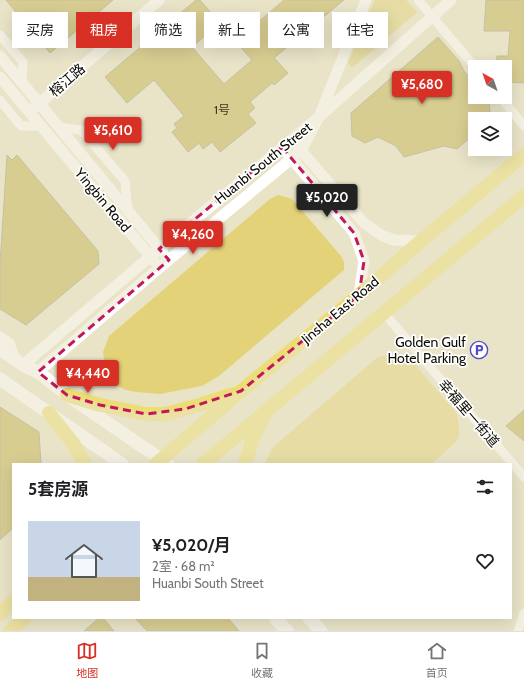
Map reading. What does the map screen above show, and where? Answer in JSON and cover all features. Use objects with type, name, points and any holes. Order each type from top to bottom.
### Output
[{"type":"main road","name":"Jinsha East Road","points":[[162,462],[242,391],[359,295],[524,155]]},
{"type":"main road","points":[[204,463],[524,196]]},
{"type":"main road","points":[[0,350],[38,372],[67,395],[162,462]]},
{"type":"main road","points":[[0,379],[121,463]]},
{"type":"main road","points":[[67,395],[100,405],[146,414],[165,414],[200,405],[242,391]]},
{"type":"main road","points":[[245,463],[254,435],[268,410]]},
{"type":"main road","points":[[48,413],[73,443],[84,463]]},
{"type":"main road","points":[[0,614],[12,602]]},
{"type":"main road","points":[[10,631],[24,619]]},
{"type":"main road","points":[[276,619],[286,631]]},
{"type":"main road","points":[[310,619],[320,631]]},
{"type":"street","name":"榕江路","points":[[29,112],[159,0]]},
{"type":"street","points":[[319,117],[366,0]]},
{"type":"street","points":[[418,0],[468,60]]},
{"type":"street","name":"Huanbi South Street","points":[[19,362],[319,117],[451,0]]},
{"type":"street","points":[[0,35],[23,62],[22,83]]},
{"type":"street","name":"Yingbin Road","points":[[0,56],[168,260]]},
{"type":"street","name":"Yingbin Road","points":[[0,77],[159,268]]},
{"type":"street","points":[[0,100],[21,126],[40,126]]},
{"type":"street","points":[[506,104],[524,126]]},
{"type":"street","name":"Huanbi South Street","points":[[38,372],[168,260],[302,151],[319,117]]},
{"type":"street","points":[[58,126],[81,130],[125,181],[128,212]]},
{"type":"street","points":[[291,140],[364,222],[381,235],[394,240],[421,241]]},
{"type":"street","points":[[282,147],[354,233],[364,261],[359,295]]},
{"type":"street","name":"幸福里一街道","points":[[384,313],[524,477]]},
{"type":"street","points":[[0,337],[8,343],[19,362]]},
{"type":"street","points":[[518,631],[524,613]]},
{"type":"highlighted area","points":[[282,147],[354,233],[364,261],[359,295],[241,391],[185,409],[146,414],[100,405],[67,395],[38,372],[169,260],[159,249]]},
{"type":"shaded area","points":[[375,0],[406,0],[417,12],[388,37],[388,12],[370,12]]},
{"type":"shaded area","points":[[354,48],[375,48],[352,68],[348,63]]},
{"type":"shaded area","points":[[278,195],[292,199],[341,256],[344,262],[344,270],[219,376],[202,386],[160,394],[126,390],[115,385],[105,366],[103,352],[109,336],[270,199]]},
{"type":"shaded area","points":[[392,355],[404,356],[413,362],[457,414],[459,437],[454,444],[432,463],[265,463],[272,448],[378,357]]},
{"type":"building","points":[[6,0],[113,0],[99,12],[76,12],[76,31],[68,38],[68,12],[16,12]]},
{"type":"building","points":[[196,0],[200,0],[210,12],[204,12],[204,37],[196,44],[196,12],[182,12]]},
{"type":"building","points":[[284,0],[344,0],[324,17],[324,12],[270,12]]},
{"type":"building","points":[[486,0],[524,0],[524,83],[512,82],[512,60],[497,60],[497,56],[508,56],[510,31],[484,31]]},
{"type":"building","points":[[268,14],[268,48],[286,48],[274,58],[288,73],[274,85],[272,83],[250,102],[255,108],[248,114],[256,123],[220,152],[212,142],[203,149],[199,143],[188,152],[172,132],[177,128],[174,124],[184,116],[154,80],[127,103],[105,77],[140,47],[193,48],[224,84],[252,60],[241,48],[260,48],[260,21]]},
{"type":"building","points":[[438,37],[459,61],[468,75],[468,104],[489,104],[490,112],[468,112],[468,139],[457,149],[444,146],[404,157],[396,146],[378,137],[365,143],[352,136],[351,113]]},
{"type":"building","points":[[46,48],[56,48],[50,53]]},
{"type":"building","points":[[7,155],[12,160],[17,155],[98,251],[99,264],[26,325],[0,309],[0,264]]},
{"type":"building","points":[[0,407],[39,432],[41,463],[12,463],[12,529],[0,540]]},
{"type":"building","points":[[524,410],[524,441],[506,426]]},
{"type":"building","points":[[98,619],[104,619],[114,631],[84,631]]},
{"type":"building","points":[[136,619],[229,619],[239,631],[147,631]]},
{"type":"place","name":"Golden Gulf Hotel Parking","points":[[479,350]]}]
